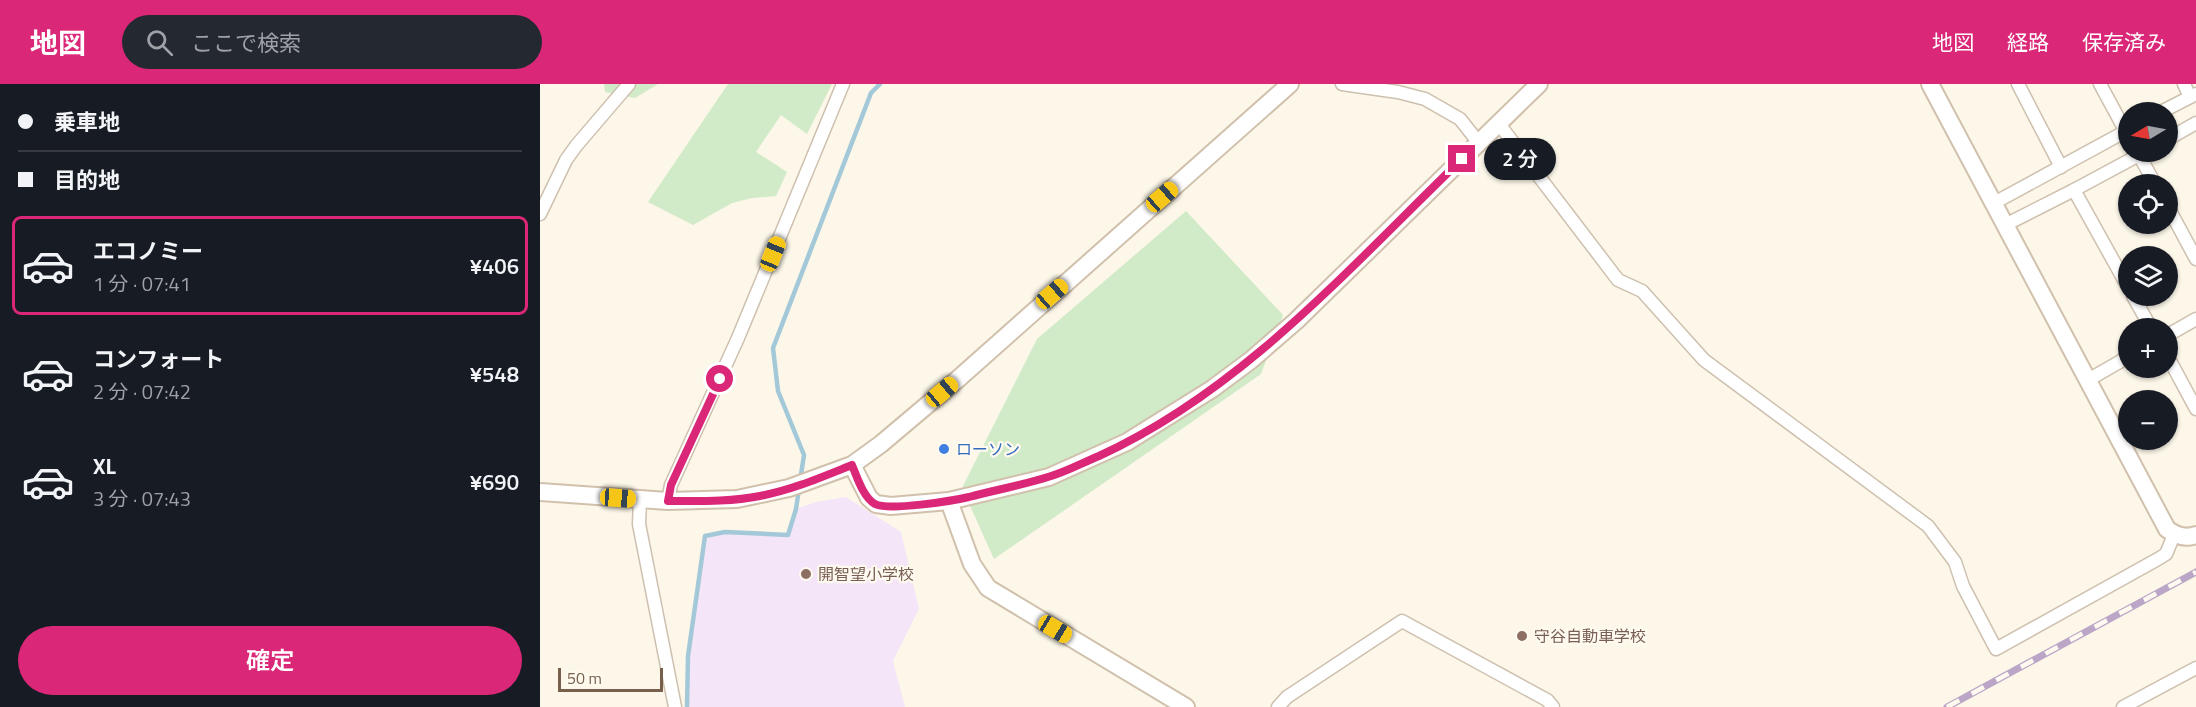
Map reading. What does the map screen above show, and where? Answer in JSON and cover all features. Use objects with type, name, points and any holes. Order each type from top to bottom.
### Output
[{"type":"street","points":[[540,214],[571,153],[629,84]]},
{"type":"street","points":[[668,501],[671,485],[738,338],[843,84]]},
{"type":"street","points":[[540,492],[640,500],[737,500],[761,496],[809,482],[852,465],[881,444],[958,379],[1290,84]]},
{"type":"street","points":[[1342,84],[1398,92],[1425,99],[1460,119],[1479,143]]},
{"type":"street","points":[[852,465],[869,498],[876,504],[891,506],[949,501],[1049,477],[1127,442],[1189,405],[1251,360],[1296,321],[1539,84]]},
{"type":"street","points":[[1930,84],[2167,529],[2174,535],[2184,537],[2196,535]]},
{"type":"street","points":[[2018,84],[2061,166]]},
{"type":"street","points":[[2100,84],[2118,115]]},
{"type":"street","points":[[2178,103],[2193,95],[2184,84]]},
{"type":"street","points":[[2178,133],[2196,123]]},
{"type":"street","points":[[1499,124],[1618,280],[1642,291],[1704,360],[1928,526],[1955,561],[1964,586],[1996,649],[2166,554],[2174,535]]},
{"type":"street","points":[[1994,203],[2118,136]]},
{"type":"street","points":[[2006,225],[2125,162]]},
{"type":"street","points":[[2074,190],[2118,269]]},
{"type":"street","points":[[2178,226],[2196,259]]},
{"type":"street","points":[[2178,329],[2196,319]]},
{"type":"street","points":[[2088,380],[2118,363]]},
{"type":"street","points":[[2178,376],[2196,409]]},
{"type":"street","points":[[640,500],[639,524],[675,707]]},
{"type":"street","points":[[949,501],[972,564],[988,588],[1186,707]]},
{"type":"street","points":[[1278,707],[1287,697],[1402,621],[1547,700],[1553,707]]},
{"type":"street","points":[[2123,707],[2196,668]]},
{"type":"shaded area","name":"開智望小学校","points":[[846,497],[901,532],[919,609],[893,661],[905,707],[687,707],[688,654],[707,538],[725,532],[788,535],[796,509],[816,502]]},
{"type":"green space","points":[[604,84],[658,84],[635,98],[605,92]]},
{"type":"green space","points":[[728,84],[832,84],[807,134],[781,115],[756,152],[787,172],[776,196],[732,203],[693,225],[648,202]]},
{"type":"green space","points":[[1186,211],[1283,315],[1261,374],[994,559],[962,488],[1037,339]]},
{"type":"waterway","points":[[800,481],[804,455],[778,391],[773,348],[871,93],[880,84]]},
{"type":"waterway","points":[[687,707],[688,656],[705,536],[725,532],[788,535],[799,489]]},
{"type":"railway","points":[[1947,707],[2196,572]]},
{"type":"place","name":"ローソン","points":[[944,449]]},
{"type":"place","name":"開智望小学校","points":[[806,574]]},
{"type":"place","name":"守谷自動車学校","points":[[1522,636]]},
{"type":"route","points":[[720,379],[671,485],[668,501],[737,500],[761,496],[852,465],[869,498],[876,504],[891,506],[949,501],[1049,477],[1127,442],[1189,405],[1251,360],[1296,321],[1462,159]]}]
